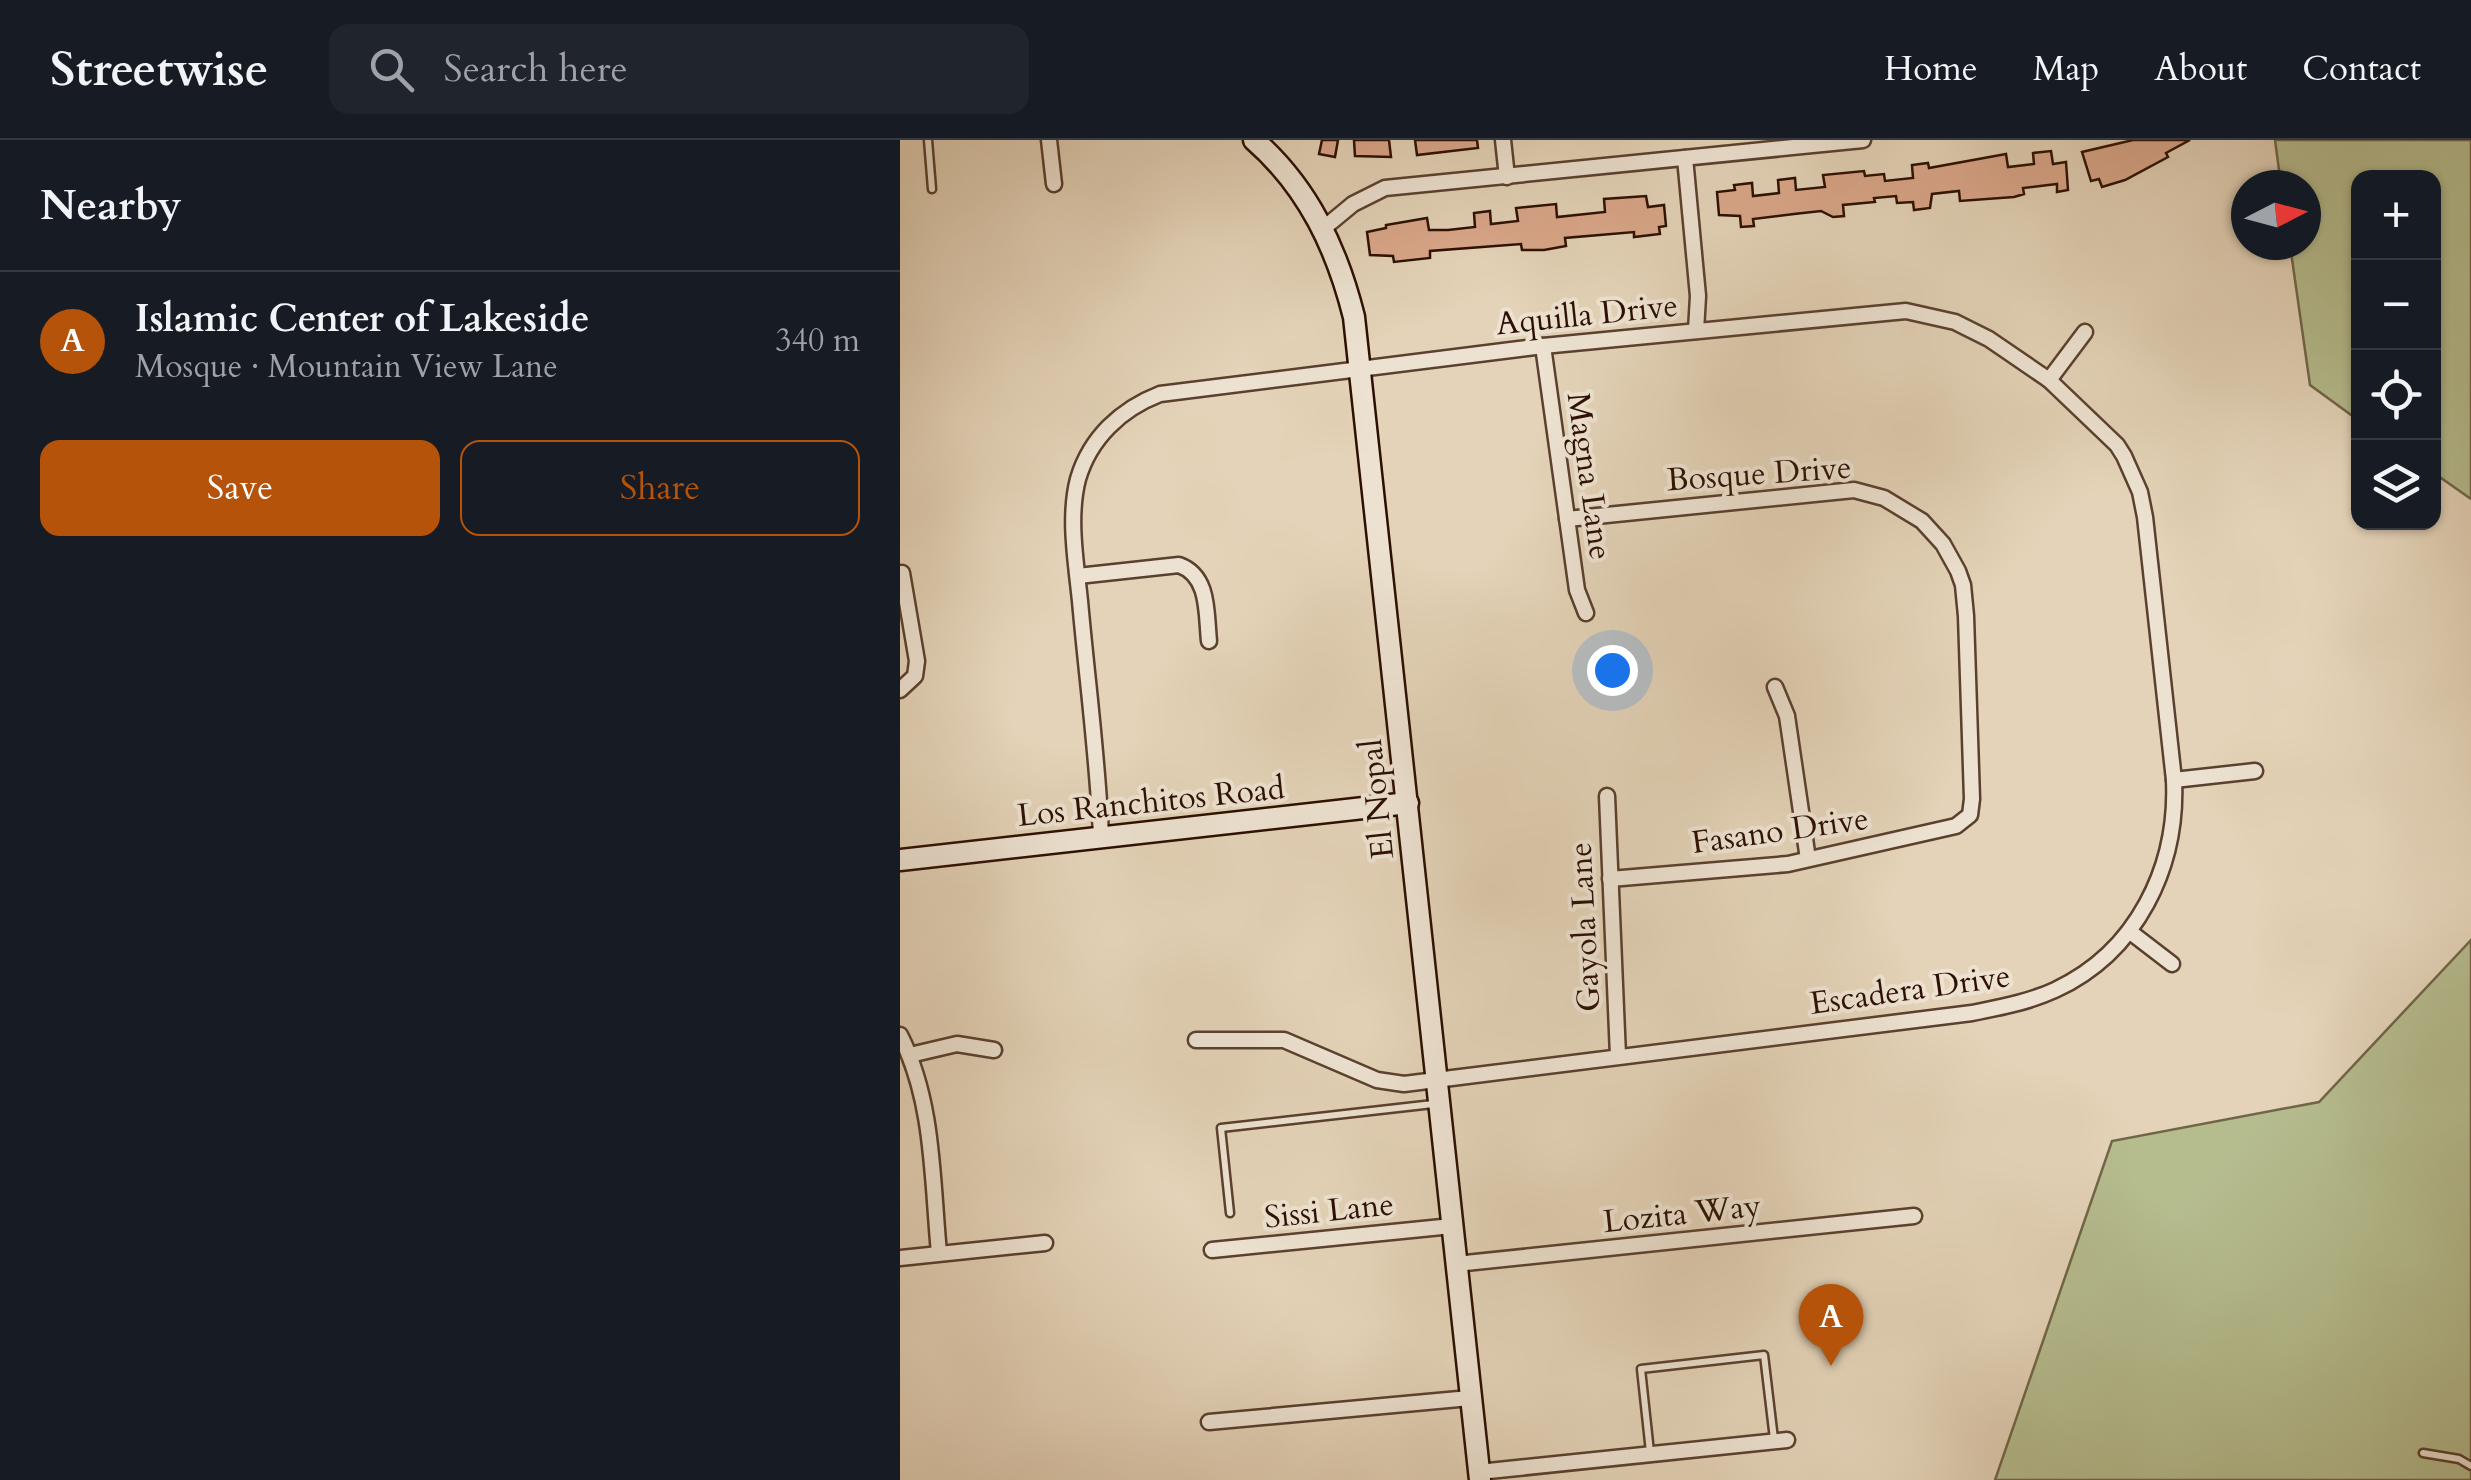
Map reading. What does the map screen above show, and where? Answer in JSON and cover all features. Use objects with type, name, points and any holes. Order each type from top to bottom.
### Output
[{"type":"main road","name":"El Nopal","points":[[1254,140],[1280,165],[1324,228],[1346,284],[1360,369],[1479,1476]]},
{"type":"main road","name":"Los Ranchitos Road","points":[[900,860],[1408,803]]},
{"type":"street","points":[[1050,140],[1054,184]]},
{"type":"street","points":[[1503,140],[1507,177]]},
{"type":"street","points":[[1324,228],[1353,204],[1385,188],[1863,140]]},
{"type":"street","points":[[1686,158],[1698,296],[1696,331]]},
{"type":"street","name":"Aquilla Drive","points":[[1102,838],[1074,506],[1079,477],[1090,450],[1120,416],[1146,400],[1175,391],[1542,346],[1886,311],[1919,312],[1972,330],[2048,380],[2117,446],[2140,492],[2174,780]]},
{"type":"street","points":[[2048,380],[2085,332]]},
{"type":"street","name":"Magna Lane","points":[[1542,346],[1577,590],[1586,612]]},
{"type":"street","name":"Bosque Drive","points":[[1568,519],[1854,490],[1884,498],[1922,521],[1943,544],[1963,585],[1972,799],[1970,814],[1956,826]]},
{"type":"street","points":[[1078,576],[1180,565],[1190,568],[1203,589],[1209,641]]},
{"type":"street","points":[[900,690],[916,676],[902,573]]},
{"type":"street","points":[[1775,687],[1787,716],[1808,859]]},
{"type":"street","points":[[2174,780],[2255,771]]},
{"type":"street","name":"Escadera Drive","points":[[1196,1040],[1284,1040],[1377,1080],[1404,1084],[2012,1005],[2078,978],[2129,931],[2151,898],[2166,860],[2174,820],[2174,780]]},
{"type":"street","name":"Gayola Lane","points":[[1607,796],[1618,1056]]},
{"type":"street","name":"Fasano Drive","points":[[1610,879],[1788,864],[1956,826]]},
{"type":"street","points":[[2129,931],[2172,964]]},
{"type":"street","points":[[900,1035],[910,1055],[926,1112],[940,1253]]},
{"type":"street","points":[[910,1055],[957,1044],[994,1050]]},
{"type":"street","name":"Lozita Way","points":[[1456,1264],[1914,1216]]},
{"type":"street","name":"Sissi Lane","points":[[1212,1250],[1452,1226]]},
{"type":"street","points":[[900,1258],[1045,1243]]},
{"type":"street","points":[[1209,1422],[1470,1398]]},
{"type":"street","points":[[1479,1476],[1781,1440]]},
{"type":"lane","points":[[928,140],[932,189]]},
{"type":"lane","points":[[1230,1214],[1221,1128],[1440,1104]]},
{"type":"lane","points":[[1650,1454],[1641,1368],[1764,1355],[1781,1440]]},
{"type":"lane","points":[[2423,1453],[2459,1459],[2471,1466]]},
{"type":"green space","points":[[2275,140],[2471,140],[2471,499],[2441,478],[2441,170],[2351,170],[2351,415],[2310,385],[2292,260],[2321,260],[2321,170],[2279,170]]},
{"type":"green space","points":[[2471,940],[2471,1480],[1995,1480],[2112,1141],[2319,1102]]},
{"type":"building","points":[[1322,140],[1338,140],[1335,157],[1319,154]]},
{"type":"building","points":[[1354,140],[1389,140],[1391,157],[1355,156]]},
{"type":"building","points":[[1415,140],[1477,140],[1478,148],[1417,155]]},
{"type":"building","points":[[2133,140],[2190,140],[2125,180],[2102,187],[2099,179],[2091,181],[2082,152]]},
{"type":"building","points":[[2051,151],[2053,164],[2066,162],[2068,190],[2057,192],[2057,184],[2023,188],[2024,194],[2014,197],[1960,201],[1959,191],[1932,194],[1930,208],[1914,210],[1913,202],[1897,203],[1896,196],[1874,198],[1875,202],[1843,205],[1844,216],[1833,217],[1821,211],[1753,219],[1754,226],[1741,227],[1740,216],[1719,215],[1717,192],[1735,190],[1734,185],[1752,183],[1753,196],[1779,193],[1778,180],[1795,178],[1796,190],[1825,187],[1823,175],[1864,171],[1865,176],[1884,174],[1885,181],[1913,178],[1912,165],[1928,163],[1929,168],[2006,154],[2008,167],[2034,164],[2033,153]]},
{"type":"building","points":[[1646,196],[1648,207],[1664,205],[1666,226],[1659,227],[1660,234],[1634,237],[1634,232],[1565,238],[1566,246],[1544,250],[1522,250],[1521,244],[1430,251],[1430,258],[1394,262],[1393,256],[1370,255],[1367,232],[1386,225],[1427,218],[1429,230],[1475,227],[1474,213],[1490,211],[1491,224],[1518,221],[1516,208],[1556,204],[1557,217],[1605,212],[1604,199]]},
{"type":"place","name":"Islamic Center of Lakeside","points":[[1831,1366]]}]
